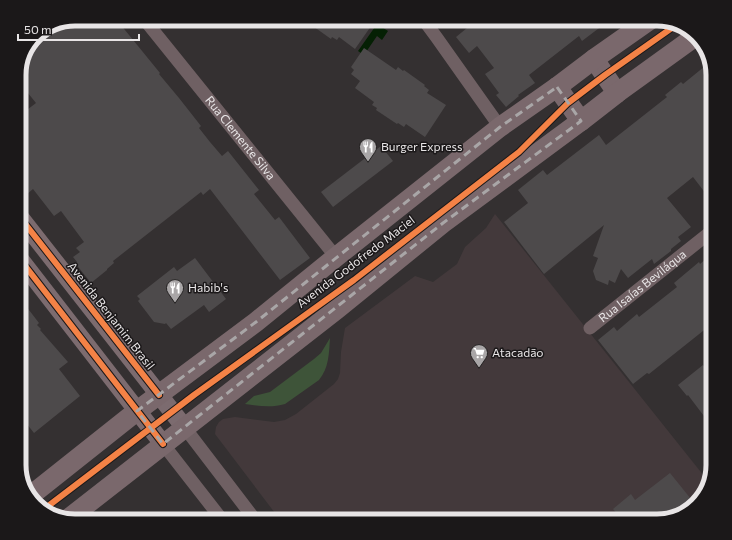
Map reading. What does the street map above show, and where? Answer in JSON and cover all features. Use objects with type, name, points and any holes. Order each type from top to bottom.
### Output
[{"type":"main road","name":"Avenida Godofredo Maciel","points":[[34,493],[138,411],[256,322],[500,127],[641,26]]},
{"type":"main road","name":"Avenida Godofredo Maciel","points":[[74,514],[337,309],[443,223],[691,39]]},
{"type":"main road","points":[[594,59],[617,93]]},
{"type":"main road","points":[[557,87],[581,121]]},
{"type":"main road","name":"Avenida Benjamim Brasil","points":[[26,225],[185,428]]},
{"type":"main road","points":[[26,267],[164,444]]},
{"type":"street","name":"Rua Clemente Silva","points":[[150,26],[336,257]]},
{"type":"street","points":[[428,26],[500,127]]},
{"type":"street","name":"Rua Isaías Beviláqua","points":[[590,328],[706,236]]},
{"type":"street","points":[[185,428],[251,514]]},
{"type":"street","points":[[164,444],[218,514]]},
{"type":"highlighted area","points":[[557,87],[581,121],[443,223],[163,444],[137,411],[256,322],[500,127]]},
{"type":"shaded area","points":[[376,26],[380,26],[388,31],[382,40],[377,36],[364,55],[358,51]]},
{"type":"shaded area","name":"Atacadão","points":[[495,214],[704,477],[696,495],[679,509],[664,514],[276,514],[215,434],[216,427],[219,422],[223,419],[235,417],[274,422],[285,420],[296,414],[334,384],[338,379],[345,328],[415,276],[433,282],[457,264],[465,247],[486,228]]},
{"type":"shaded area","points":[[330,338],[327,365],[319,380],[285,404],[260,406],[245,404],[254,396],[270,392],[314,359],[321,353]]},
{"type":"building","points":[[122,26],[201,126],[199,128],[210,142],[222,156],[228,151],[259,190],[254,194],[275,220],[279,217],[310,258],[280,280],[210,189],[203,195],[201,192],[113,261],[114,263],[107,270],[91,283],[75,263],[77,262],[73,257],[80,252],[76,248],[84,242],[61,211],[54,216],[33,189],[26,195],[26,111],[36,103],[26,91],[26,72],[30,56],[40,40],[48,34],[65,27]]},
{"type":"building","points":[[313,26],[371,26],[355,49],[339,37],[337,40],[332,37],[331,39]]},
{"type":"building","points":[[465,26],[602,26],[582,41],[579,36],[529,75],[535,83],[518,95],[519,96],[506,107],[496,95],[499,93],[485,74],[494,68],[477,46],[469,53],[456,37],[467,28]]},
{"type":"building","points":[[364,48],[396,70],[398,67],[403,71],[404,70],[425,85],[424,86],[429,90],[427,93],[446,105],[425,137],[406,124],[404,127],[398,123],[397,124],[376,110],[377,108],[372,105],[374,102],[355,88],[360,81],[351,74],[354,70],[351,67]]},
{"type":"building","points":[[705,66],[706,194],[693,177],[667,198],[691,227],[678,237],[681,241],[654,264],[652,259],[628,278],[621,269],[615,283],[609,280],[608,285],[596,280],[593,271],[598,258],[593,256],[604,225],[544,274],[504,222],[528,203],[518,190],[543,170],[547,175],[599,135],[606,145],[667,97],[665,95],[681,82],[683,84]]},
{"type":"building","points":[[381,146],[393,161],[333,207],[321,192]]},
{"type":"building","points":[[195,258],[226,299],[209,312],[204,305],[171,329],[166,323],[154,322],[138,301],[140,299],[137,296],[174,267],[177,271]]},
{"type":"building","points":[[706,259],[706,329],[649,374],[647,373],[633,384],[598,340],[614,327],[617,331],[637,314],[639,317],[677,287],[674,283],[699,262],[700,264]]},
{"type":"building","points":[[26,306],[39,323],[37,325],[41,329],[40,330],[68,362],[59,369],[80,396],[34,433],[26,423]]},
{"type":"building","points":[[703,365],[706,369],[706,419],[688,395],[687,396],[678,385]]},
{"type":"building","points":[[670,473],[691,500],[679,509],[664,514],[617,514],[613,509],[631,494],[635,500]]},
{"type":"cycle path","points":[[48,506],[194,395],[354,280],[519,152],[568,103],[671,28]]},
{"type":"cycle path","points":[[26,225],[159,395]]},
{"type":"cycle path","points":[[26,267],[163,444]]},
{"type":"place","name":"Burger Express","points":[[368,162]]},
{"type":"place","name":"Habib's","points":[[175,303]]},
{"type":"place","name":"Atacadão","points":[[479,368]]}]
